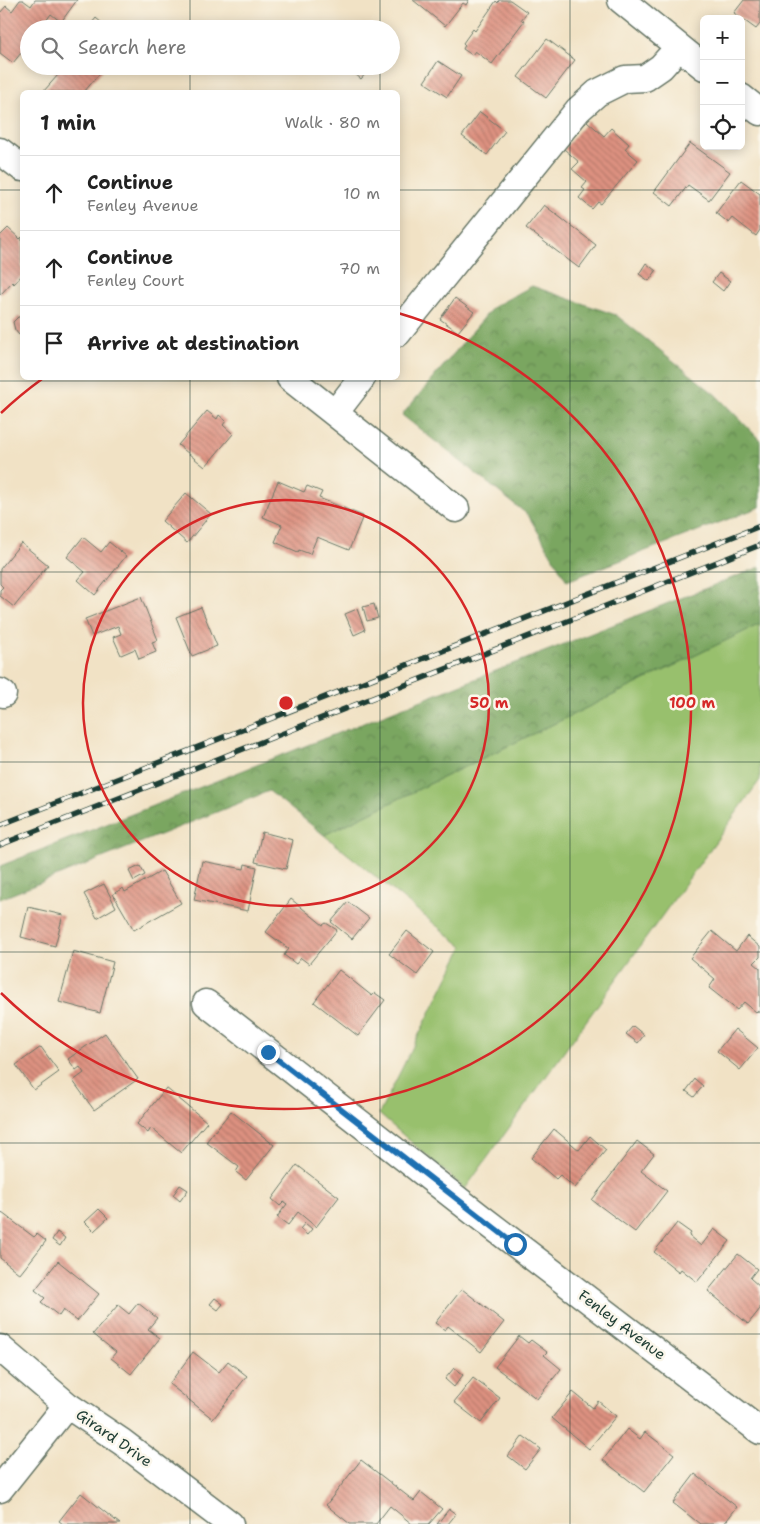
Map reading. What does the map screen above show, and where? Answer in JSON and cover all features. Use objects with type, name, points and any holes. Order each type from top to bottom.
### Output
[{"type":"street","points":[[621,0],[700,64]]},
{"type":"street","points":[[400,331],[578,110],[597,93],[625,79],[645,78],[661,67],[679,47]]},
{"type":"street","points":[[745,100],[760,112]]},
{"type":"street","points":[[0,151],[20,166]]},
{"type":"street","points":[[334,413],[360,380]]},
{"type":"street","points":[[297,383],[456,509]]},
{"type":"street","name":"Fenley Avenue","points":[[206,1003],[484,1220],[760,1431]]},
{"type":"street","name":"Girard Drive","points":[[0,1348],[67,1404],[122,1442],[230,1524]]},
{"type":"street","points":[[0,1489],[67,1404]]},
{"type":"green space","points":[[532,286],[616,315],[716,395],[760,440],[760,507],[567,581],[528,515],[402,415],[493,307]]},
{"type":"green space","points":[[760,567],[760,624],[324,835],[269,791],[0,899],[0,866]]},
{"type":"green space","points":[[760,624],[760,780],[465,1189],[379,1114],[463,947],[324,835]]},
{"type":"building","points":[[20,0],[31,6],[35,0],[77,0],[62,20],[58,20],[51,14],[47,20],[20,20],[20,54],[13,63],[0,53],[0,13],[6,6],[12,11]]},
{"type":"building","points":[[413,0],[469,0],[466,5],[463,3],[445,26]]},
{"type":"building","points":[[499,0],[510,0],[527,12],[521,20],[524,21],[492,64],[475,51],[472,55],[463,49],[465,45],[463,43],[473,29],[475,31],[496,1],[498,3]]},
{"type":"building","points":[[744,0],[760,0],[760,24],[756,29],[745,21],[745,15],[734,13]]},
{"type":"building","points":[[547,39],[575,60],[546,98],[518,77]]},
{"type":"building","points":[[438,61],[461,76],[447,97],[424,82]]},
{"type":"building","points":[[58,75],[98,75],[86,90],[45,90]]},
{"type":"building","points":[[356,75],[364,75],[361,79]]},
{"type":"building","points":[[480,112],[505,131],[487,155],[462,136]]},
{"type":"building","points":[[587,121],[604,136],[611,128],[629,144],[625,149],[638,160],[601,204],[598,202],[592,209],[579,198],[585,190],[582,188],[587,182],[572,169],[579,162],[564,149]]},
{"type":"building","points":[[690,143],[730,172],[709,200],[688,185],[672,206],[654,192]]},
{"type":"building","points":[[741,180],[760,194],[760,230],[756,236],[733,218],[729,223],[716,213]]},
{"type":"building","points":[[544,205],[596,245],[579,268],[526,228]]},
{"type":"building","points":[[8,228],[20,239],[20,277],[14,284],[12,282],[1,294],[0,293],[0,236]]},
{"type":"building","points":[[646,263],[656,271],[649,281],[639,274]]},
{"type":"building","points":[[719,273],[730,281],[723,291],[712,282]]},
{"type":"building","points":[[455,298],[474,312],[458,332],[440,319]]},
{"type":"building","points":[[20,317],[20,335],[15,330],[13,322]]},
{"type":"building","points":[[207,411],[217,419],[219,415],[226,421],[223,425],[233,434],[205,467],[178,445]]},
{"type":"building","points":[[278,481],[304,492],[307,486],[322,492],[319,498],[363,516],[349,550],[317,537],[310,554],[299,550],[298,552],[275,542],[282,525],[263,517]]},
{"type":"building","points":[[186,493],[211,514],[187,543],[162,521]]},
{"type":"building","points":[[83,537],[101,552],[109,542],[126,556],[95,595],[78,580],[85,572],[67,557]]},
{"type":"building","points":[[21,543],[48,565],[14,607],[0,596],[0,590],[3,587],[0,584],[0,569]]},
{"type":"building","points":[[141,597],[158,640],[152,642],[156,652],[139,659],[135,649],[121,655],[113,637],[121,634],[118,626],[92,636],[85,619]]},
{"type":"building","points":[[374,604],[378,618],[367,621],[363,607]]},
{"type":"building","points":[[201,607],[217,646],[192,656],[176,617]]},
{"type":"building","points":[[357,609],[365,630],[354,635],[345,614]]},
{"type":"building","points":[[262,832],[293,840],[286,869],[255,862]]},
{"type":"building","points":[[202,861],[244,869],[245,864],[257,867],[248,911],[194,900]]},
{"type":"building","points":[[140,866],[145,875],[134,881],[129,871]]},
{"type":"building","points":[[162,871],[181,903],[134,930],[113,894],[123,888],[125,892]]},
{"type":"building","points":[[104,884],[116,907],[97,918],[84,894]]},
{"type":"building","points":[[291,899],[323,925],[326,923],[337,930],[309,964],[301,958],[296,964],[284,955],[289,949],[266,932]]},
{"type":"building","points":[[348,902],[369,918],[352,939],[331,922]]},
{"type":"building","points":[[28,907],[63,915],[55,946],[21,937]]},
{"type":"building","points":[[407,931],[434,952],[417,975],[389,954]]},
{"type":"building","points":[[712,931],[736,951],[747,936],[760,947],[760,957],[754,963],[760,968],[760,1013],[744,1002],[737,1010],[709,988],[715,979],[690,958]]},
{"type":"building","points":[[73,951],[113,962],[100,1013],[59,1002]]},
{"type":"building","points":[[339,970],[372,996],[375,993],[385,1000],[358,1036],[314,1002]]},
{"type":"building","points":[[633,1026],[644,1035],[638,1043],[626,1034]]},
{"type":"building","points":[[735,1029],[758,1048],[740,1070],[717,1051]]},
{"type":"building","points":[[105,1033],[138,1079],[94,1110],[73,1081],[84,1073],[80,1067],[76,1070],[68,1059]]},
{"type":"building","points":[[41,1047],[59,1072],[34,1090],[16,1065]]},
{"type":"building","points":[[695,1079],[703,1086],[694,1097],[686,1091]]},
{"type":"building","points":[[166,1088],[207,1122],[181,1153],[151,1128],[148,1133],[137,1124]]},
{"type":"building","points":[[231,1111],[274,1145],[246,1180],[236,1172],[239,1167],[206,1142]]},
{"type":"building","points":[[554,1129],[579,1150],[590,1136],[606,1150],[575,1188],[560,1175],[556,1179],[531,1158]]},
{"type":"building","points":[[637,1141],[654,1154],[641,1171],[667,1191],[635,1232],[592,1200]]},
{"type":"building","points":[[297,1165],[339,1197],[316,1227],[298,1212],[288,1225],[277,1217],[287,1204],[284,1202],[280,1206],[272,1199]]},
{"type":"building","points":[[180,1185],[188,1190],[180,1201],[173,1195]]},
{"type":"building","points":[[99,1209],[108,1218],[94,1231],[85,1222]]},
{"type":"building","points":[[2,1213],[34,1237],[37,1234],[46,1241],[20,1274],[0,1258],[0,1216]]},
{"type":"building","points":[[305,1223],[312,1229],[307,1235],[300,1229]]},
{"type":"building","points":[[677,1223],[691,1233],[689,1236],[701,1246],[714,1229],[730,1241],[697,1282],[681,1269],[679,1272],[654,1252]]},
{"type":"building","points":[[57,1232],[65,1238],[60,1246],[52,1240]]},
{"type":"building","points":[[738,1254],[757,1269],[750,1278],[760,1287],[760,1309],[748,1324],[708,1291]]},
{"type":"building","points":[[58,1261],[99,1294],[77,1321],[63,1310],[59,1316],[41,1302],[45,1298],[35,1290]]},
{"type":"building","points":[[462,1289],[504,1322],[481,1352],[448,1326],[445,1330],[435,1323]]},
{"type":"building","points":[[215,1298],[223,1304],[218,1310],[210,1304]]},
{"type":"building","points":[[138,1303],[157,1318],[148,1329],[160,1338],[131,1374],[111,1358],[116,1352],[93,1334],[118,1305],[129,1314]]},
{"type":"building","points":[[519,1336],[528,1343],[531,1340],[547,1352],[544,1355],[561,1369],[537,1399],[495,1367]]},
{"type":"building","points":[[193,1352],[219,1372],[228,1361],[247,1376],[213,1419],[169,1384]]},
{"type":"building","points":[[454,1368],[463,1375],[454,1387],[445,1379]]},
{"type":"building","points":[[473,1378],[500,1398],[481,1423],[454,1402]]},
{"type":"building","points":[[573,1392],[593,1408],[598,1401],[616,1416],[589,1449],[552,1418]]},
{"type":"building","points":[[627,1429],[640,1439],[645,1432],[674,1454],[644,1492],[603,1460]]},
{"type":"building","points":[[523,1436],[541,1449],[525,1469],[508,1456]]},
{"type":"building","points":[[361,1460],[414,1501],[421,1492],[442,1509],[429,1524],[412,1524],[390,1506],[376,1524],[350,1524],[326,1505]]},
{"type":"building","points":[[695,1474],[737,1507],[724,1524],[700,1524],[673,1503]]},
{"type":"building","points":[[81,1493],[120,1524],[63,1524],[59,1521]]},
{"type":"building","points":[[449,1509],[456,1514],[448,1524],[437,1524]]},
{"type":"railway","points":[[0,825],[760,526]]},
{"type":"railway","points":[[0,845],[760,545]]},
{"type":"route","points":[[268,1052],[515,1244]]}]
